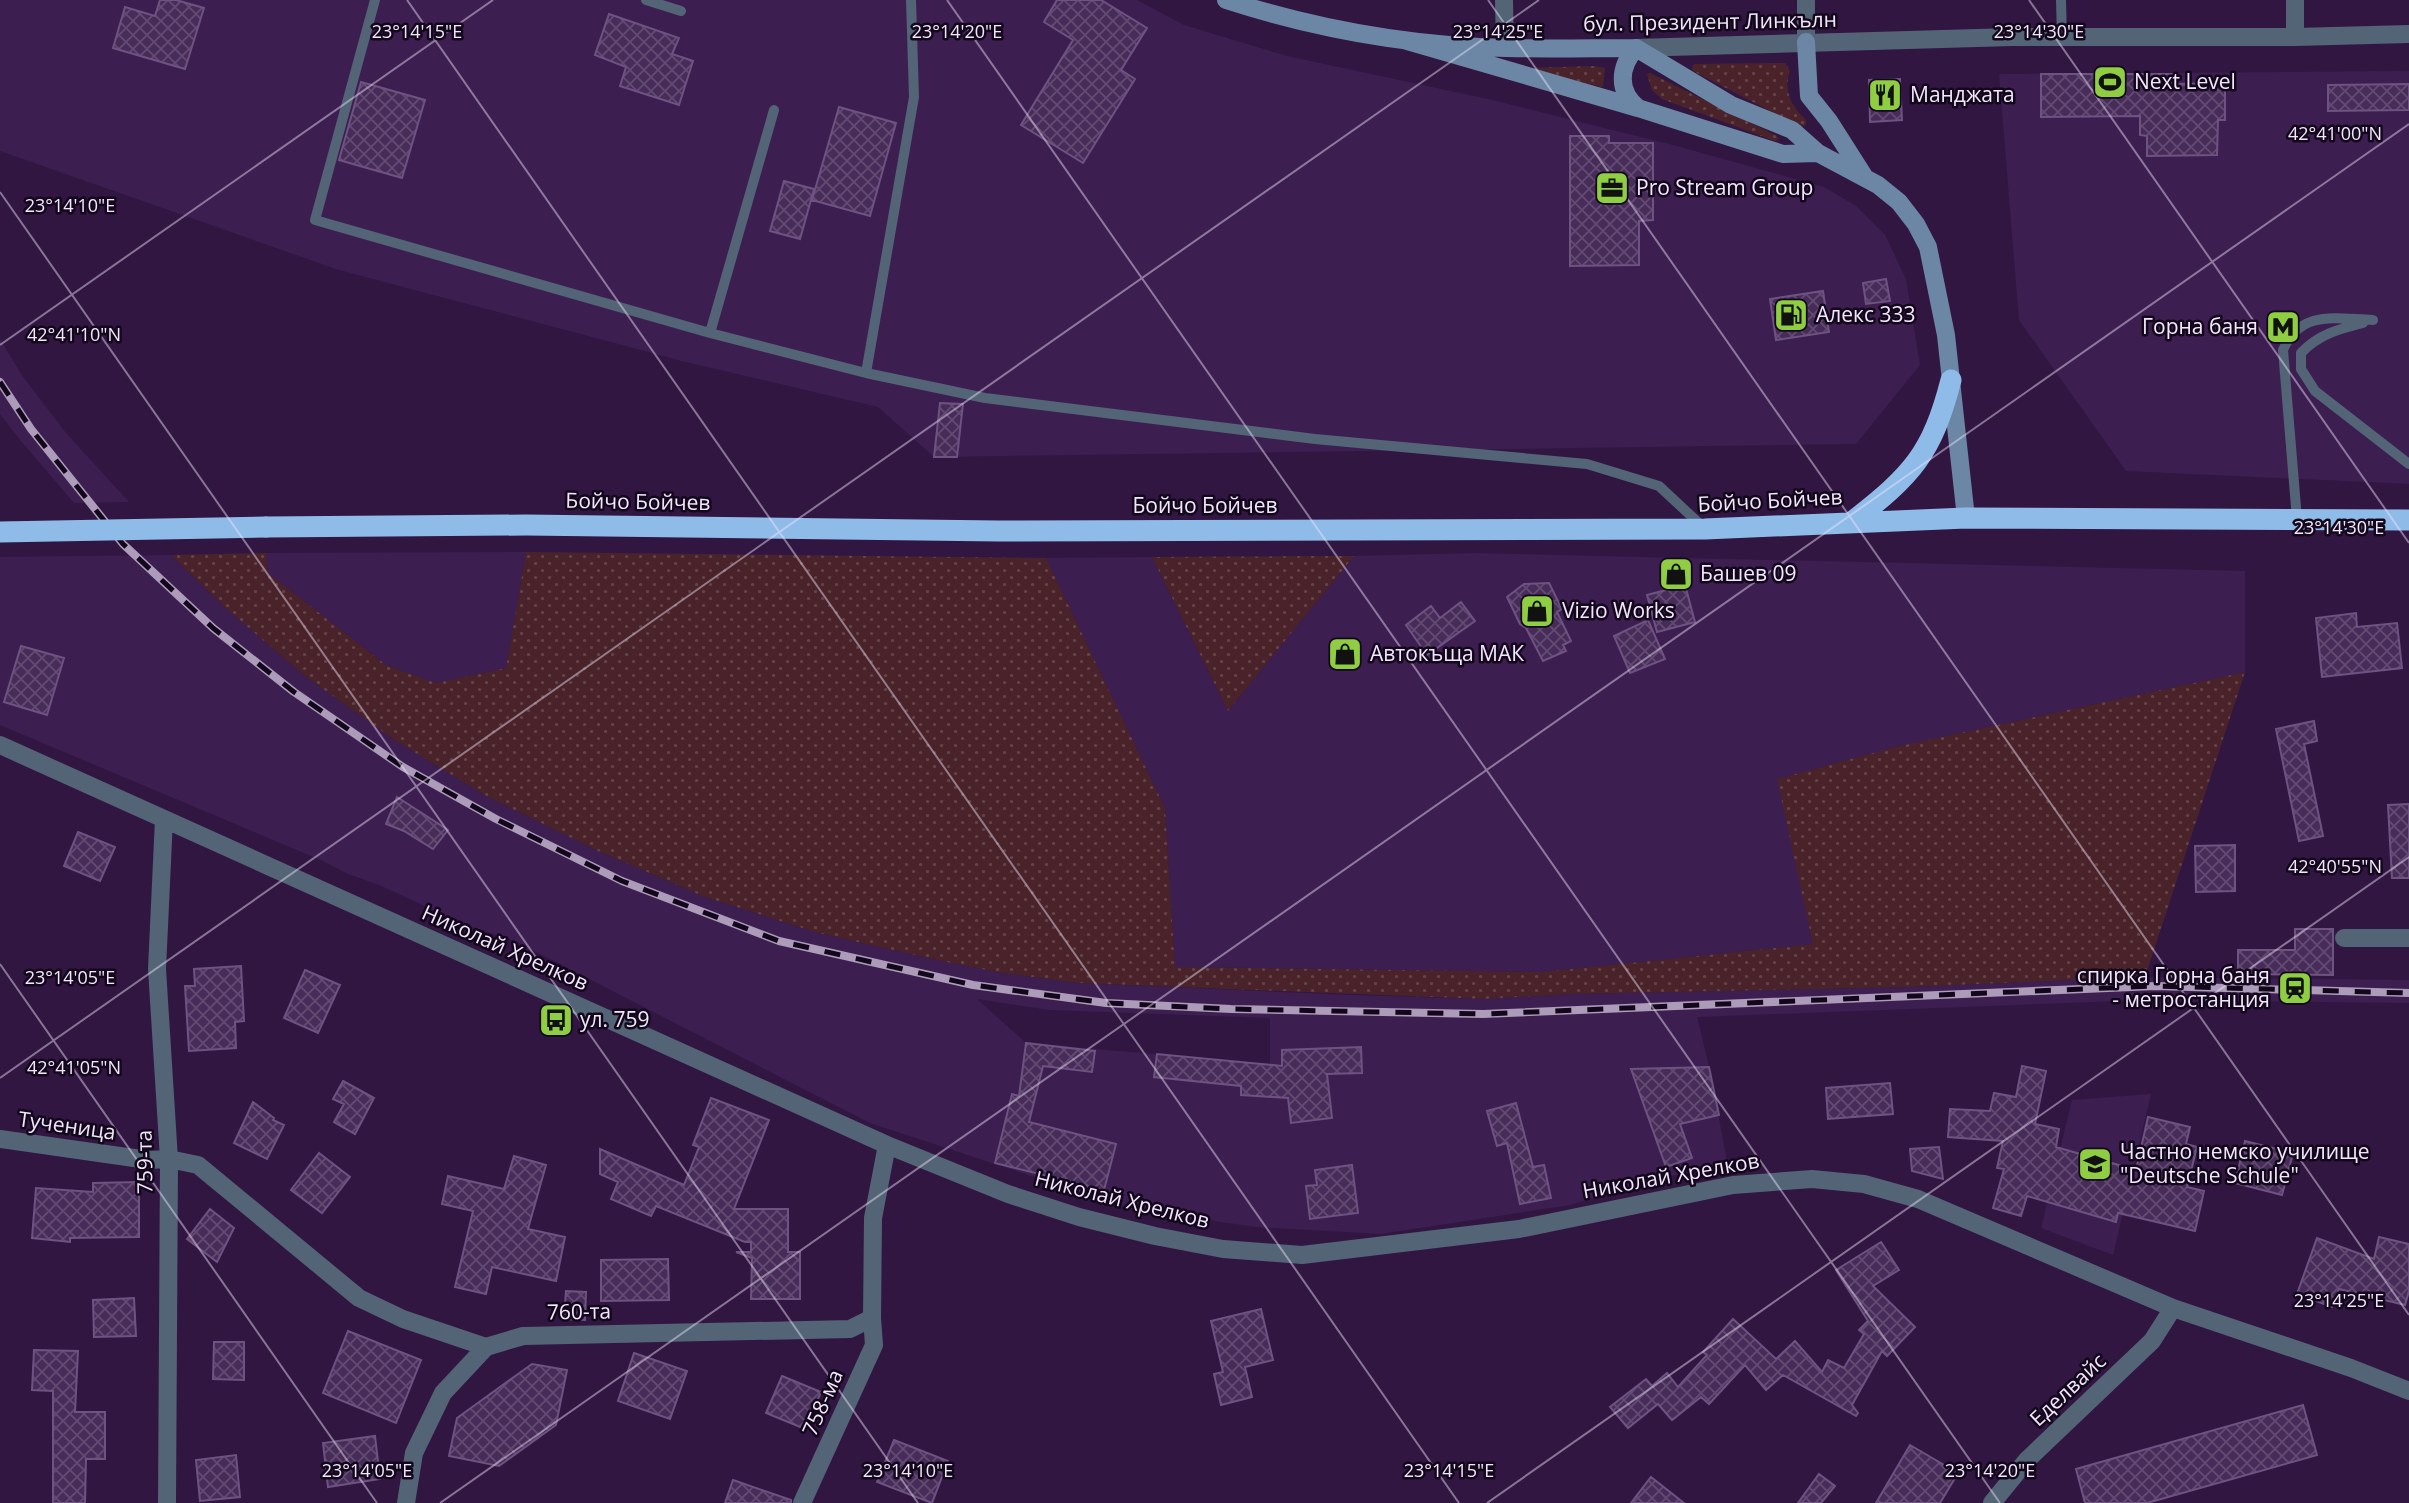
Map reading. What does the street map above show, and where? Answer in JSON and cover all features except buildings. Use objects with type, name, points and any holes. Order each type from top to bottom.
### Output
[{"type":"highway","points":[[1853,521],[1898,484],[1926,451],[1943,411],[1951,380]]},
{"type":"highway","name":"Бойчо Бойчев","points":[[0,532],[526,525],[998,531],[1706,529],[1966,518],[2409,520]]},
{"type":"street","name":"бул. Президент Линкълн","points":[[1226,0],[1321,25],[1404,40],[1505,48],[1636,48],[2062,37],[2409,34]]},
{"type":"street","points":[[1504,0],[1505,48]]},
{"type":"street","points":[[1806,0],[1809,96],[1829,121],[1864,176]]},
{"type":"street","points":[[2295,0],[2295,37]]},
{"type":"street","points":[[1404,40],[1783,153],[1818,153]]},
{"type":"street","points":[[1638,108],[1630,102],[1622,83],[1625,63],[1636,48],[1731,105],[1792,130],[1818,153],[1864,176],[1899,202],[1916,224],[1928,247],[1946,335],[1966,518]]},
{"type":"street","name":"Николай Хрелков","points":[[0,745],[887,1145],[1008,1194],[1079,1217],[1223,1249],[1302,1255],[1519,1229],[1733,1185],[1781,1180],[1839,1180],[1918,1199],[2173,1308],[2351,1368],[2409,1391]]},
{"type":"street","name":"759-та","points":[[164,819],[157,969],[169,1159],[167,1503]]},
{"type":"street","points":[[2344,938],[2409,938]]},
{"type":"street","name":"Тученица","points":[[0,1139],[148,1160],[169,1159]]},
{"type":"street","points":[[872,1318],[873,1218],[887,1145]]},
{"type":"street","points":[[169,1159],[198,1165],[359,1298],[403,1319],[486,1347],[443,1393],[414,1453],[406,1503]]},
{"type":"street","name":"Еделвайс","points":[[1992,1503],[2027,1460],[2152,1341],[2173,1308]]},
{"type":"street","name":"760-та","points":[[486,1347],[523,1336],[850,1329],[872,1318]]},
{"type":"street","name":"758-ма","points":[[802,1503],[874,1345],[872,1318]]},
{"type":"lane","points":[[375,0],[315,220],[710,332],[866,373],[985,398],[1315,439],[1587,464],[1658,486],[1706,529]]},
{"type":"lane","points":[[646,0],[681,11]]},
{"type":"lane","points":[[866,373],[914,97],[911,0]]},
{"type":"lane","points":[[2061,0],[2062,37]]},
{"type":"lane","points":[[710,332],[774,110]]},
{"type":"lane","points":[[2297,519],[2283,350],[2295,330],[2306,322],[2319,318],[2373,320],[2330,331],[2313,341],[2301,353],[2301,369],[2315,391],[2409,464]]},
{"type":"shaded area","points":[[0,0],[1137,0],[1184,25],[1287,56],[1488,99],[1673,145],[1824,187],[1856,206],[1885,235],[1906,279],[1920,365],[1856,444],[934,457],[878,407],[686,362],[339,270],[0,151]]},
{"type":"shaded area","points":[[1785,63],[1790,71],[1787,85],[1790,97],[1806,120],[1806,125],[1801,127],[1693,71],[1692,68],[1694,64]]},
{"type":"shaded area","points":[[1530,68],[1605,68],[1603,87],[1528,71]]},
{"type":"shaded area","points":[[2409,71],[2409,484],[2126,471],[2019,320],[1999,74]]},
{"type":"shaded area","points":[[1650,73],[1779,139],[1775,141],[1662,99],[1652,90],[1647,74]]},
{"type":"shaded area","points":[[0,339],[23,377],[66,433],[129,502],[74,503],[21,441],[0,414]]},
{"type":"shaded area","points":[[526,552],[506,668],[436,683],[386,665],[268,573],[266,553]]},
{"type":"shaded area","points":[[526,552],[1046,558],[1165,808],[1175,967],[1543,972],[1813,944],[1777,779],[1899,746],[2245,672],[2145,977],[1909,987],[1572,994],[1483,999],[1078,983],[1002,973],[818,933],[705,897],[598,851],[488,797],[393,739],[305,676],[229,611],[171,555],[266,553],[268,573],[386,665],[436,683],[506,668]]},
{"type":"shaded area","points":[[1475,553],[2245,571],[2245,672],[1899,746],[1778,779],[1814,944],[1544,972],[1175,967],[1165,808],[1046,558],[1152,557],[1228,711],[1354,556]]},
{"type":"shaded area","points":[[171,555],[229,611],[305,676],[393,739],[488,797],[598,851],[705,897],[818,933],[1002,973],[1078,983],[1483,999],[1572,994],[1909,987],[2145,977],[2409,980],[2409,1003],[2145,1000],[1697,1017],[1728,1166],[1659,1178],[1570,1205],[1381,1234],[1256,1227],[1132,1209],[870,1123],[515,941],[469,926],[323,861],[0,725],[0,557]],"holes":[[[977,999],[1050,1010],[1270,1018],[1270,1064],[1026,1043]]]},
{"type":"shaded area","points":[[1354,556],[1228,711],[1152,557]]},
{"type":"shaded area","name":"Частно немско училище \"Deutsche Schule\"","points":[[2151,1094],[2113,1255],[2041,1228],[2072,1100]]},
{"type":"railway","points":[[0,382],[31,429],[123,544],[213,628],[294,692],[403,767],[496,819],[622,881],[779,941],[973,985],[1106,1003],[1231,1009],[1483,1014],[2155,986],[2409,993]]},
{"type":"place","name":"Next Level","points":[[2110,82]]},
{"type":"place","name":"Манджата","points":[[1885,95]]},
{"type":"place","name":"Pro Stream Group","points":[[1612,188]]},
{"type":"place","name":"Алекс 333","points":[[1791,315]]},
{"type":"place","name":"Горна баня","points":[[2283,327]]},
{"type":"place","name":"Башев 09","points":[[1676,574]]},
{"type":"place","name":"Vizio Works","points":[[1537,611]]},
{"type":"place","name":"Автокъща МАК","points":[[1345,654]]},
{"type":"place","name":"спирка Горна баня - метростанция","points":[[2295,988]]},
{"type":"place","name":"ул. 759","points":[[556,1020]]},
{"type":"place","name":"Частно немско училище \"Deutsche Schule\"","points":[[2095,1164]]}]
